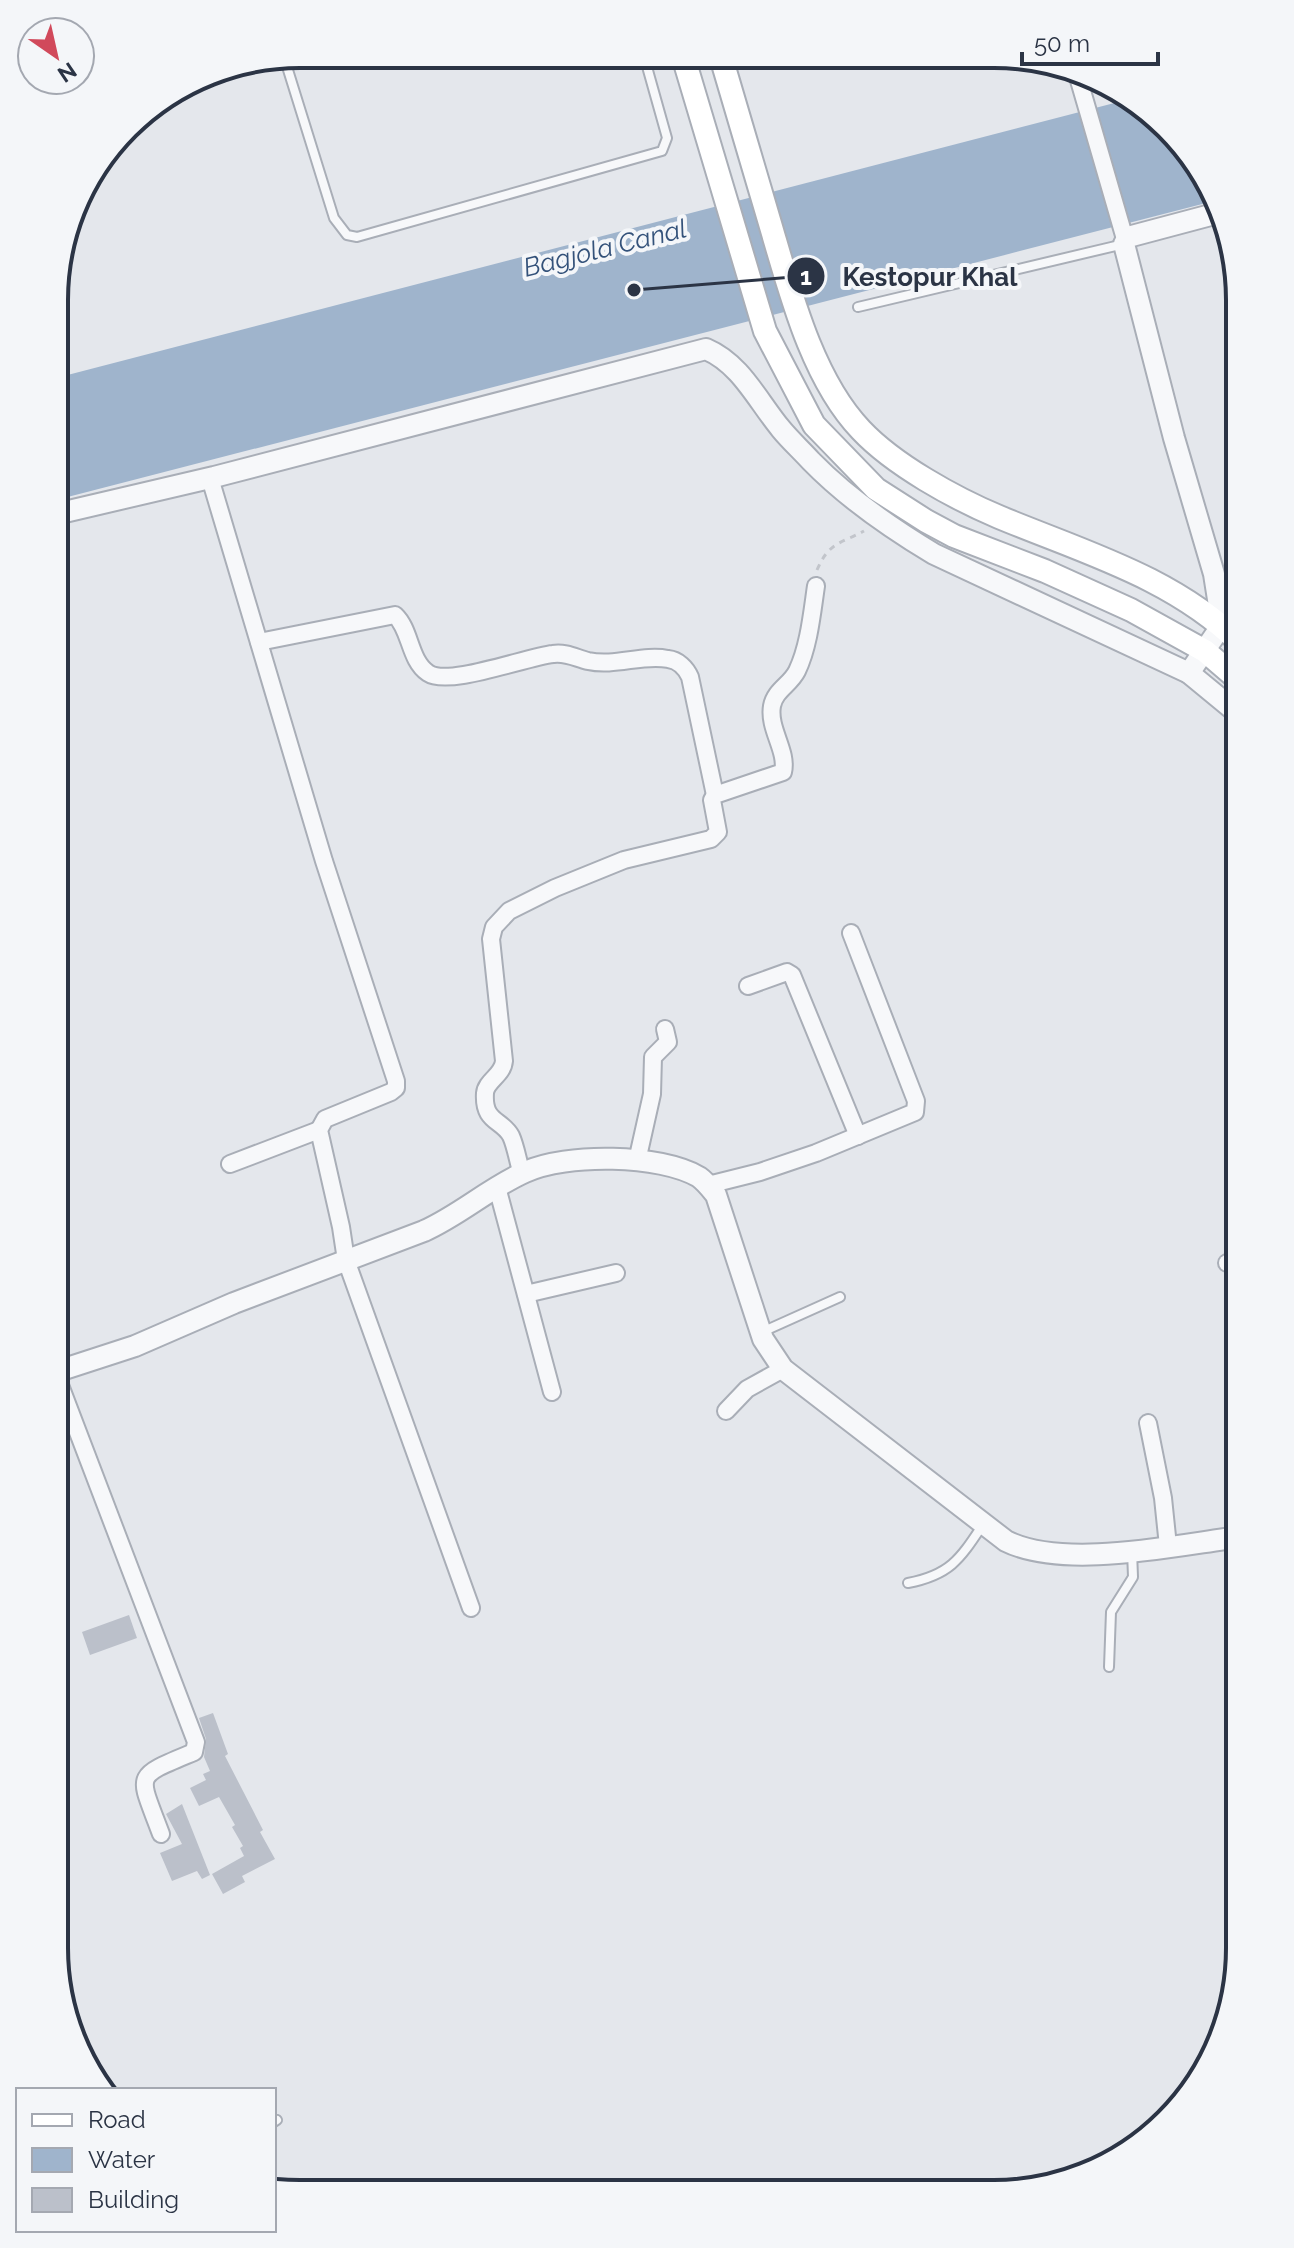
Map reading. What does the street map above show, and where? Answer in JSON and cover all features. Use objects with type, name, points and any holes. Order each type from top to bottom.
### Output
[{"type":"main road","points":[[687,68],[765,331],[814,425],[876,489],[926,521],[954,536],[1045,571],[1131,610],[1205,651],[1226,669]]},
{"type":"main road","points":[[724,68],[799,322],[840,404],[881,450],[910,470],[995,515],[1137,573],[1183,597],[1226,629]]},
{"type":"street","points":[[1080,85],[1123,235],[1174,438],[1214,574],[1222,625],[1189,673]]},
{"type":"street","points":[[1123,235],[1210,215]]},
{"type":"street","points":[[68,511],[210,478],[706,349],[723,356],[734,366],[782,430],[813,463],[879,519],[934,554],[1189,673],[1226,703]]},
{"type":"street","points":[[210,478],[324,861],[396,1081],[396,1088],[391,1092],[325,1119],[319,1130],[346,1260],[471,1608]]},
{"type":"street","points":[[522,1174],[511,1136],[489,1115],[485,1093],[488,1085],[501,1072],[504,1061],[491,939],[494,927],[509,911],[592,871],[711,839],[718,832],[712,800],[715,795],[783,772],[784,763],[771,714],[773,701],[799,667],[816,586]]},
{"type":"street","points":[[259,642],[395,615],[401,621],[422,667],[436,676],[462,675],[555,653],[590,662],[610,663],[667,658],[679,663],[690,677],[715,795]]},
{"type":"street","points":[[708,1185],[760,1172],[858,1136],[911,1114],[916,1108],[851,933]]},
{"type":"street","points":[[748,986],[787,972],[792,975],[858,1136]]},
{"type":"street","points":[[637,1161],[652,1094],[653,1057],[668,1042],[665,1029]]},
{"type":"street","points":[[230,1164],[319,1130]]},
{"type":"street","points":[[68,1368],[135,1346],[234,1303],[442,1223],[497,1187],[549,1164],[637,1161],[664,1165],[699,1177],[716,1195],[761,1332],[783,1369],[879,1441],[982,1525],[1024,1550],[1045,1554],[1132,1550],[1226,1539]]},
{"type":"street","points":[[497,1187],[552,1392]]},
{"type":"street","points":[[526,1294],[616,1273]]},
{"type":"street","points":[[726,1411],[747,1389],[783,1369]]},
{"type":"street","points":[[68,1406],[196,1742],[194,1752],[149,1771],[144,1779],[145,1792],[161,1834]]},
{"type":"street","points":[[1148,1423],[1163,1498],[1168,1546]]},
{"type":"lane","points":[[288,69],[334,218],[347,235],[357,237],[662,151],[667,138],[647,68]]},
{"type":"lane","points":[[858,307],[1123,235]]},
{"type":"lane","points":[[761,1332],[840,1297]]},
{"type":"lane","points":[[908,1583],[937,1576],[947,1570],[963,1554],[982,1525]]},
{"type":"lane","points":[[1109,1667],[1111,1612],[1133,1577],[1132,1550]]},
{"type":"path","points":[[816,586],[818,569],[830,549],[839,541],[865,531],[879,519]]},
{"type":"water","name":"Bagjola Canal","points":[[1116,103],[1147,125],[1169,147],[1205,203],[68,497],[68,375]]},
{"type":"building","points":[[129,1615],[137,1638],[90,1655],[82,1632]]},
{"type":"building","points":[[213,1713],[228,1754],[225,1756],[275,1859],[242,1876],[245,1882],[223,1894],[212,1874],[244,1856],[240,1848],[243,1846],[219,1797],[199,1806],[190,1788],[206,1780],[203,1774],[210,1771],[204,1757],[206,1739],[199,1718]]},
{"type":"building","points":[[182,1804],[210,1875],[202,1879],[197,1871],[172,1881],[160,1853],[182,1844],[166,1814]]},
{"type":"place","name":"Kestopur Khal","points":[[634,290]]}]
